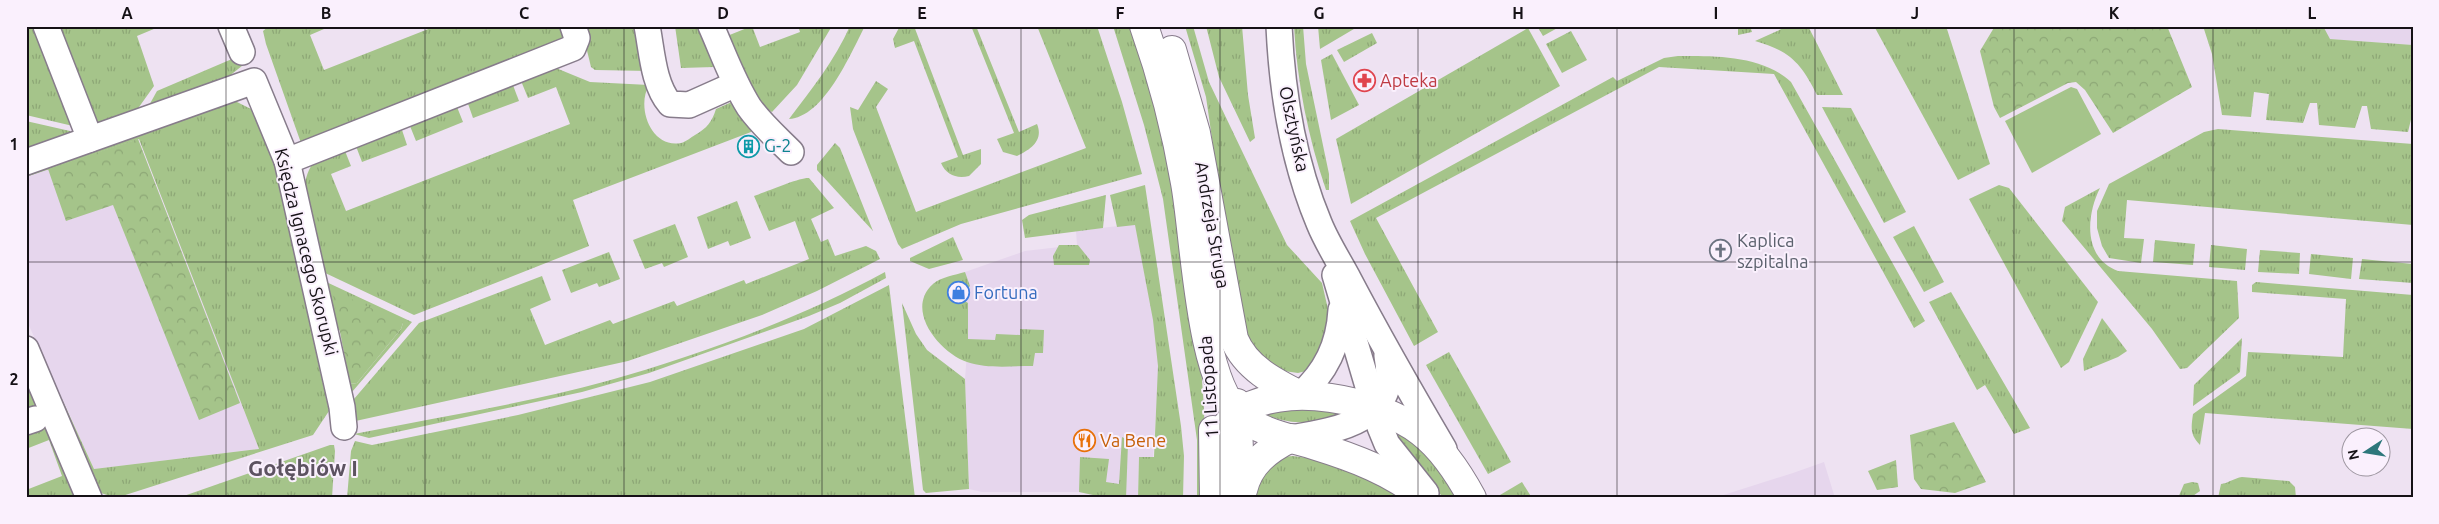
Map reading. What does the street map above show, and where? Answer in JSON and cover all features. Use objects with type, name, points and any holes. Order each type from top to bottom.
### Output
[{"type":"main road","name":"Andrzeja Struga","points":[[1144,26],[1164,89],[1217,325],[1238,348],[1245,359],[1270,378],[1300,395]]},
{"type":"main road","name":"Andrzeja Struga","points":[[1164,26],[1196,133],[1217,325]]},
{"type":"main road","name":"11 Listopada","points":[[1217,325],[1238,414],[1242,496]]},
{"type":"main road","name":"11 Listopada","points":[[1214,498],[1217,325]]},
{"type":"main road","name":"Andrzeja Struga","points":[[1238,414],[1253,404],[1266,400],[1300,395],[1374,408],[1400,419],[1422,432],[1435,444],[1467,488]]},
{"type":"main road","name":"11 Listopada","points":[[1214,448],[1228,422],[1238,414]]},
{"type":"main road","points":[[1238,414],[1257,427],[1375,467],[1407,484],[1424,498]]},
{"type":"main road","points":[[1242,496],[1246,478],[1252,466],[1275,446],[1291,438]]},
{"type":"street","points":[[26,162],[90,139],[46,26]]},
{"type":"street","points":[[287,161],[574,48],[577,38],[574,26]]},
{"type":"street","points":[[648,26],[663,96],[670,104],[689,104],[736,84]]},
{"type":"street","points":[[712,26],[736,84],[748,106],[764,126],[791,152]]},
{"type":"street","name":"Olsztyńska","points":[[1279,26],[1280,57],[1292,132],[1300,166],[1322,229],[1374,408],[1387,444],[1430,498]]},
{"type":"street","name":"Księdza Ignacego Skorupki","points":[[90,139],[254,81],[287,161],[340,397],[344,427]]},
{"type":"street","name":"Olsztyńska","points":[[1322,229],[1385,350],[1467,488]]},
{"type":"street","name":"Olsztyńska","points":[[1300,395],[1314,382],[1332,356],[1337,340],[1341,298]]},
{"type":"street","points":[[26,349],[89,498]]},
{"type":"street","name":"Olsztyńska","points":[[1291,438],[1347,427],[1374,408],[1386,394],[1389,384],[1385,350]]},
{"type":"shaded area","points":[[2323,26],[2413,26],[2413,45],[2329,39]]},
{"type":"shaded area","points":[[138,139],[259,449],[94,469],[26,319],[26,176]]},
{"type":"shaded area","points":[[1135,224],[1154,323],[1159,367],[1153,457],[1139,457],[1138,498],[1107,498],[1079,492],[982,492],[969,489],[965,379],[968,339],[965,272],[1025,251],[1077,245],[1076,231]]},
{"type":"shaded area","points":[[1824,462],[1835,498],[1714,498],[1793,473]]},
{"type":"green space","points":[[35,26],[73,126],[26,115],[26,30]]},
{"type":"green space","points":[[54,26],[161,26],[137,36],[154,86],[134,114],[101,124],[93,121]]},
{"type":"green space","points":[[269,26],[331,26],[310,35],[324,70],[436,26],[568,26],[569,42],[301,143],[266,44],[263,31]]},
{"type":"green space","points":[[581,26],[641,26],[649,71],[595,70],[591,67]]},
{"type":"green space","points":[[675,26],[702,26],[724,86],[714,67],[681,68]]},
{"type":"green space","points":[[752,26],[760,47],[800,32],[798,26],[832,26],[797,85],[772,112],[759,104],[722,38]]},
{"type":"green space","points":[[850,26],[865,26],[844,68],[814,108],[802,116],[789,119],[830,63]]},
{"type":"green space","points":[[900,26],[914,26],[963,155],[981,149],[981,164],[969,176],[960,177],[952,175],[946,171],[941,163],[958,157],[914,41],[895,48],[893,39]]},
{"type":"green space","points":[[971,26],[976,26],[1019,132],[1037,124],[1039,135],[1035,144],[1017,156],[1003,152],[997,139],[1014,133]]},
{"type":"green space","points":[[1037,26],[1097,26],[1122,102],[1142,174],[961,224],[902,249],[898,244],[853,129],[850,107],[858,110],[876,81],[888,89],[876,107],[916,212],[1086,148]]},
{"type":"green space","points":[[1113,26],[1130,26],[1149,83],[1178,199],[1196,318],[1202,378],[1206,498],[1197,498],[1197,440],[1163,199],[1144,125]]},
{"type":"green space","points":[[1185,26],[1193,26],[1209,82],[1287,245],[1322,283],[1330,318],[1330,334],[1310,370],[1298,373],[1277,370],[1267,364],[1247,340],[1219,187],[1206,97]]},
{"type":"green space","points":[[1206,26],[1242,26],[1248,95],[1255,138],[1250,142],[1219,77]]},
{"type":"green space","points":[[1294,26],[1303,26],[1306,64],[1329,174],[1329,190],[1326,190],[1304,109]]},
{"type":"green space","points":[[1318,26],[1359,26],[1320,49]]},
{"type":"green space","points":[[1537,26],[1561,26],[1543,36]]},
{"type":"green space","points":[[1738,26],[1750,26],[1752,32],[1738,35]]},
{"type":"green space","points":[[1788,26],[1808,26],[1843,95],[1817,95],[1800,66],[1777,49],[1755,41]]},
{"type":"green space","points":[[1874,26],[1946,26],[1990,164],[1958,180]]},
{"type":"green space","points":[[1995,26],[2167,26],[2192,87],[2113,133],[2085,90],[2076,82],[2068,83],[2000,118],[1994,107],[1980,51]]},
{"type":"green space","points":[[2203,26],[2323,26],[2330,39],[2413,45],[2413,111],[2408,132],[2371,129],[2367,106],[2362,106],[2355,128],[2319,125],[2317,103],[2310,103],[2303,123],[2266,120],[2269,94],[2254,92],[2251,117],[2222,115],[2212,54]]},
{"type":"green space","points":[[1528,28],[1560,86],[1351,204],[1336,139]]},
{"type":"green space","points":[[1571,31],[1587,60],[1562,73],[1546,44]]},
{"type":"green space","points":[[1372,33],[1377,43],[1344,62],[1337,50]]},
{"type":"green space","points":[[246,53],[247,62],[228,77],[147,109],[157,91]]},
{"type":"green space","points":[[1332,54],[1359,105],[1331,120],[1321,60]]},
{"type":"green space","points":[[1678,56],[1722,57],[1752,62],[1779,73],[1791,82],[1925,321],[1914,328],[1774,74],[1659,67],[1376,218],[1438,332],[1414,346],[1365,254],[1350,221],[1613,77],[1617,81],[1664,58]]},
{"type":"green space","points":[[551,66],[590,82],[649,85],[645,94],[644,104],[649,124],[654,133],[662,140],[670,143],[681,143],[699,132],[709,124],[716,109],[734,101],[755,128],[751,132],[573,200],[589,246],[414,315],[321,271],[304,187],[309,170],[316,160],[343,146],[351,166],[331,174],[346,211],[570,124],[556,87],[528,98],[519,76]]},
{"type":"green space","points":[[511,80],[519,101],[473,118],[466,98]]},
{"type":"green space","points":[[2071,87],[2077,89],[2101,134],[2032,173],[2005,121]]},
{"type":"green space","points":[[231,99],[253,110],[272,153],[329,411],[313,435],[116,498],[98,492],[58,402],[62,399],[94,469],[259,449],[139,139],[26,177],[26,169]]},
{"type":"green space","points":[[455,102],[463,122],[416,141],[408,121]]},
{"type":"green space","points":[[1822,107],[1851,108],[1906,212],[1884,223]]},
{"type":"green space","points":[[26,121],[70,131],[73,135],[26,151]]},
{"type":"green space","points":[[400,124],[407,145],[362,162],[354,141]]},
{"type":"green space","points":[[2218,129],[2413,144],[2413,225],[2127,200],[2124,238],[2144,239],[2141,263],[2109,258],[2102,246],[2097,228],[2097,211],[2109,184],[2204,132]]},
{"type":"green space","points":[[138,139],[240,403],[199,420],[113,205],[66,221],[48,169]]},
{"type":"green space","points":[[835,143],[840,148],[873,231],[817,170],[817,165]]},
{"type":"green space","points":[[809,178],[834,208],[811,219],[821,242],[828,239],[835,256],[866,246],[876,251],[880,259],[817,291],[762,315],[628,361],[351,422],[348,406],[419,323],[542,276],[551,300],[530,309],[545,345],[610,320],[613,324],[674,301],[677,306],[744,280],[746,284],[809,259],[795,221],[769,231],[754,196],[791,182]]},
{"type":"green space","points":[[1145,185],[1181,426],[1184,456],[1183,498],[1138,498],[1139,457],[1154,457],[1158,366],[1153,320],[1135,225],[1117,227],[1110,195]]},
{"type":"green space","points":[[1999,185],[2009,188],[2098,302],[2069,362],[2061,368],[1969,199]]},
{"type":"green space","points":[[2100,188],[2092,211],[2091,235],[2093,246],[2098,256],[2107,265],[2118,271],[2237,281],[2239,318],[2187,368],[2180,369],[2152,329],[2062,221],[2065,207]]},
{"type":"green space","points":[[1106,195],[1103,228],[1025,238],[1022,220],[1029,215]]},
{"type":"green space","points":[[737,201],[751,238],[730,246],[728,241],[708,249],[697,217]]},
{"type":"green space","points":[[675,224],[688,257],[664,267],[662,263],[645,269],[633,240]]},
{"type":"green space","points":[[1914,226],[1944,282],[1924,292],[1893,237]]},
{"type":"green space","points":[[953,237],[963,260],[929,269],[910,261],[910,258]]},
{"type":"green space","points":[[2155,240],[2195,244],[2193,265],[2153,262]]},
{"type":"green space","points":[[1059,245],[1078,245],[1090,260],[1089,265],[1054,265],[1053,256]]},
{"type":"green space","points":[[2211,245],[2247,249],[2245,270],[2209,267]]},
{"type":"green space","points":[[2260,250],[2300,253],[2299,274],[2258,272]]},
{"type":"green space","points":[[609,252],[620,279],[599,287],[597,283],[571,293],[562,270]]},
{"type":"green space","points":[[2311,254],[2353,258],[2351,279],[2309,274]]},
{"type":"green space","points":[[2362,259],[2413,264],[2413,283],[2359,279]]},
{"type":"green space","points":[[885,272],[886,278],[840,303],[809,316],[649,373],[582,392],[369,438],[354,434],[544,397],[642,371],[784,320],[853,289]]},
{"type":"green space","points":[[965,272],[970,286],[965,291],[965,301],[968,303],[968,339],[995,340],[996,334],[1020,335],[1020,329],[1044,330],[1043,353],[1035,353],[1033,366],[999,367],[967,362],[946,350],[929,329],[924,318],[922,306],[925,294],[936,282]]},
{"type":"green space","points":[[322,280],[412,322],[346,399],[334,339],[340,339],[350,384],[357,383],[401,329],[403,323],[333,331]]},
{"type":"green space","points":[[2256,282],[2413,295],[2413,429],[2205,413],[2200,445],[2194,438],[2192,431],[2193,414],[2246,376],[2248,352],[2343,357],[2346,299],[2252,292],[2252,285]]},
{"type":"green space","points":[[889,285],[915,498],[347,498],[351,451],[355,441],[372,445],[518,415],[650,382],[804,329]]},
{"type":"green space","points":[[332,290],[403,323],[401,329],[357,383],[350,384]]},
{"type":"green space","points":[[1951,292],[2030,428],[2014,434],[1985,385],[1977,390],[1929,302]]},
{"type":"green space","points":[[902,303],[916,334],[927,350],[965,379],[969,489],[926,493],[923,490]]},
{"type":"green space","points":[[2102,318],[2127,351],[2118,357],[2084,371],[2083,359]]},
{"type":"green space","points":[[2242,338],[2240,372],[2193,406],[2194,385]]},
{"type":"green space","points":[[1449,352],[1511,462],[1488,474],[1426,365]]},
{"type":"green space","points":[[26,389],[35,393],[45,405],[26,413]]},
{"type":"green space","points":[[1275,409],[1316,410],[1349,414],[1325,420],[1297,422],[1263,414]]},
{"type":"green space","points":[[52,421],[85,498],[26,498],[26,490],[62,476],[49,440],[26,449],[26,431]]},
{"type":"green space","points":[[1954,422],[1986,482],[1955,493],[1921,489],[1914,479],[1910,435]]},
{"type":"green space","points":[[1389,429],[1400,433],[1420,448],[1440,468],[1464,498],[1444,498],[1412,465]]},
{"type":"green space","points":[[1122,437],[1126,439],[1128,444],[1126,498],[1107,498],[1079,492],[1080,457],[1109,459],[1106,482],[1119,484]]},
{"type":"green space","points":[[334,445],[335,451],[332,498],[178,498]]},
{"type":"green space","points":[[1293,456],[1330,461],[1404,498],[1252,498],[1254,482],[1281,457]]},
{"type":"green space","points":[[1896,460],[1898,487],[1877,490],[1868,471]]},
{"type":"green space","points":[[2242,477],[2289,481],[2295,487],[2296,498],[2218,498],[2221,484]]},
{"type":"green space","points":[[1522,482],[1532,498],[1502,498],[1500,495]]},
{"type":"green space","points":[[2198,483],[2200,491],[2190,498],[2178,498],[2184,484]]},
{"type":"place","name":"Apteka","points":[[1364,81]]},
{"type":"place","name":"G-2","points":[[748,146]]},
{"type":"place","name":"Kaplica szpitalna","points":[[1721,251]]},
{"type":"place","name":"Fortuna","points":[[958,293]]},
{"type":"place","name":"Va Bene","points":[[1084,441]]},
{"type":"district","name":"Gołębiów I","points":[[303,468]]}]
